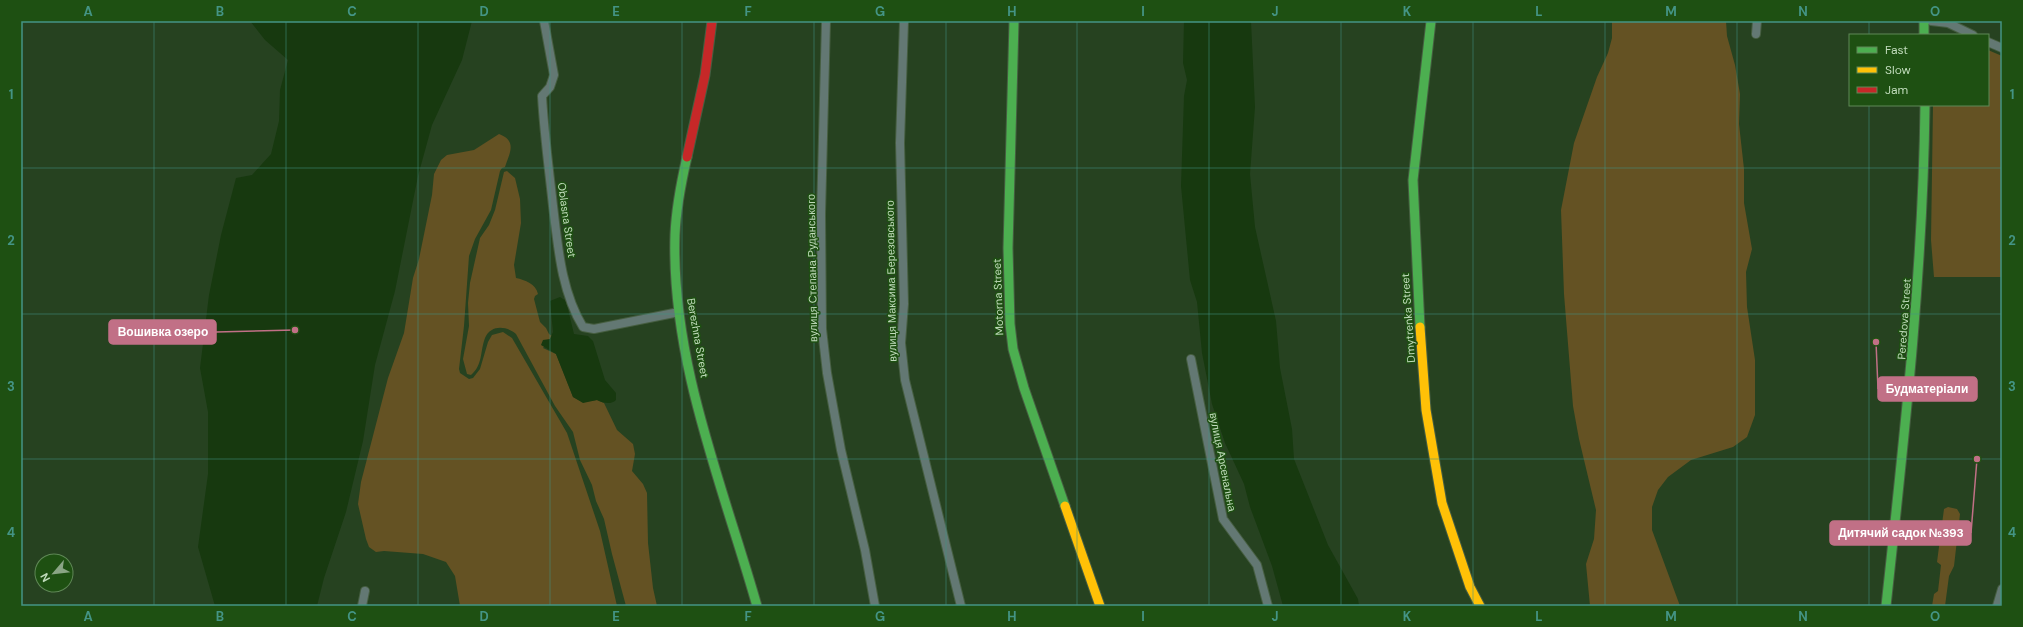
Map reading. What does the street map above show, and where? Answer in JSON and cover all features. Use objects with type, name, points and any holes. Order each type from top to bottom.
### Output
[{"type":"street","name":"Oblasna Street","points":[[544,21],[554,75],[550,87],[542,96],[548,163],[558,247],[566,283],[578,318],[584,327],[594,329],[679,312]]},
{"type":"street","name":"Berezhna Street","points":[[712,21],[704,86],[684,169],[675,234],[679,312],[709,446],[757,606]]},
{"type":"street","name":"вулиця Степана Руданського","points":[[826,21],[821,214],[822,329],[827,373],[841,450],[865,550],[875,606]]},
{"type":"street","name":"вулиця Максима Березовського","points":[[904,21],[900,143],[904,304],[901,343],[905,380],[961,606]]},
{"type":"street","name":"Motorna Street","points":[[1014,21],[1008,248],[1010,324],[1013,349],[1024,388],[1100,606]]},
{"type":"street","name":"Dmytrenka Street","points":[[1431,21],[1413,180],[1417,280],[1426,410],[1442,503],[1470,587],[1480,606]]},
{"type":"street","points":[[1756,34],[1757,21]]},
{"type":"street","points":[[1924,21],[1924,34]]},
{"type":"street","points":[[1931,21],[1948,22],[1971,34]]},
{"type":"street","points":[[1989,42],[2002,48]]},
{"type":"street","name":"Peredova Street","points":[[1886,606],[1912,372],[1921,255],[1925,106]]},
{"type":"street","name":"вулиця Арсенальна","points":[[1191,359],[1223,519],[1257,565],[1268,606]]},
{"type":"street","points":[[1997,606],[2002,589]]},
{"type":"street","points":[[362,606],[365,591]]},
{"type":"shaded area","points":[[250,21],[472,21],[462,60],[432,125],[418,176],[395,291],[375,365],[363,441],[346,512],[324,578],[317,606],[215,606],[198,547],[208,474],[208,412],[200,368],[209,295],[221,235],[236,178],[252,175],[271,154],[279,121],[280,90],[288,60],[265,40]]},
{"type":"shaded area","points":[[1184,21],[1251,21],[1255,107],[1250,174],[1255,227],[1276,321],[1280,368],[1292,429],[1294,459],[1328,545],[1358,599],[1359,606],[1283,606],[1272,566],[1250,507],[1244,484],[1225,443],[1212,404],[1202,353],[1197,302],[1190,280],[1181,186],[1184,96],[1187,80],[1183,63]]},
{"type":"shaded area","points":[[1612,21],[1726,21],[1727,36],[1735,65],[1740,94],[1739,124],[1744,169],[1744,203],[1752,249],[1746,272],[1747,307],[1755,360],[1755,415],[1747,437],[1733,447],[1691,460],[1668,477],[1658,490],[1652,507],[1652,530],[1680,606],[1590,606],[1586,564],[1594,539],[1596,510],[1579,439],[1573,406],[1564,294],[1561,210],[1574,143],[1597,77],[1608,53],[1612,38]]},
{"type":"shaded area","points":[[1989,50],[2002,56],[2002,277],[1934,277],[1931,240],[1933,106],[1989,106]]},
{"type":"shaded area","points":[[499,134],[509,140],[511,148],[505,167],[500,171],[491,210],[475,239],[469,256],[459,369],[460,373],[469,379],[473,378],[480,369],[488,342],[492,335],[503,332],[512,338],[567,433],[600,531],[617,606],[460,606],[455,576],[446,562],[423,554],[384,551],[376,552],[369,547],[366,539],[358,504],[361,482],[388,378],[404,333],[413,278],[419,259],[432,195],[434,174],[441,160],[447,155],[474,150]]},
{"type":"shaded area","points":[[507,171],[515,178],[520,199],[521,223],[514,265],[516,278],[530,283],[537,291],[538,294],[534,299],[540,322],[552,336],[543,348],[556,354],[573,397],[583,402],[597,400],[604,403],[617,430],[633,444],[635,454],[632,471],[643,484],[647,493],[648,543],[653,588],[657,606],[626,606],[604,519],[596,501],[592,485],[580,460],[573,432],[555,406],[516,334],[504,328],[495,328],[491,330],[483,343],[478,367],[471,375],[467,374],[463,359],[469,326],[468,303],[470,283],[480,238],[489,225],[495,210],[504,172]]},
{"type":"shaded area","points":[[560,297],[566,301],[574,334],[588,336],[593,341],[605,380],[616,393],[616,400],[614,402],[607,403],[597,400],[583,403],[573,397],[556,354],[541,345],[543,340],[550,339],[553,332],[550,301]]},
{"type":"shaded area","points":[[1948,507],[1957,509],[1960,514],[1954,566],[1949,576],[1945,606],[1932,606],[1934,594],[1938,591],[1941,565],[1937,562],[1944,509]]},
{"type":"traffic: fast","points":[[1014,21],[1008,248],[1010,324],[1013,349],[1024,388],[1065,506]]},
{"type":"traffic: fast","points":[[1420,327],[1413,180],[1431,21]]},
{"type":"traffic: fast","points":[[1924,21],[1924,34]]},
{"type":"traffic: fast","points":[[1886,606],[1906,418],[1917,293],[1921,231],[1925,106]]},
{"type":"traffic: fast","points":[[687,157],[679,196],[675,235],[676,282],[681,330],[690,377],[702,423],[757,606]]},
{"type":"traffic: slow","points":[[1420,327],[1426,410],[1442,503],[1470,587],[1480,606]]},
{"type":"traffic: slow","points":[[1065,506],[1100,606]]},
{"type":"traffic: jam","points":[[687,157],[705,75],[712,21]]},
{"type":"place","name":"Вошивка озеро","points":[[295,330]]},
{"type":"place","name":"Будматеріали","points":[[1876,342]]},
{"type":"place","name":"Дитячий садок №393","points":[[1977,459]]}]
